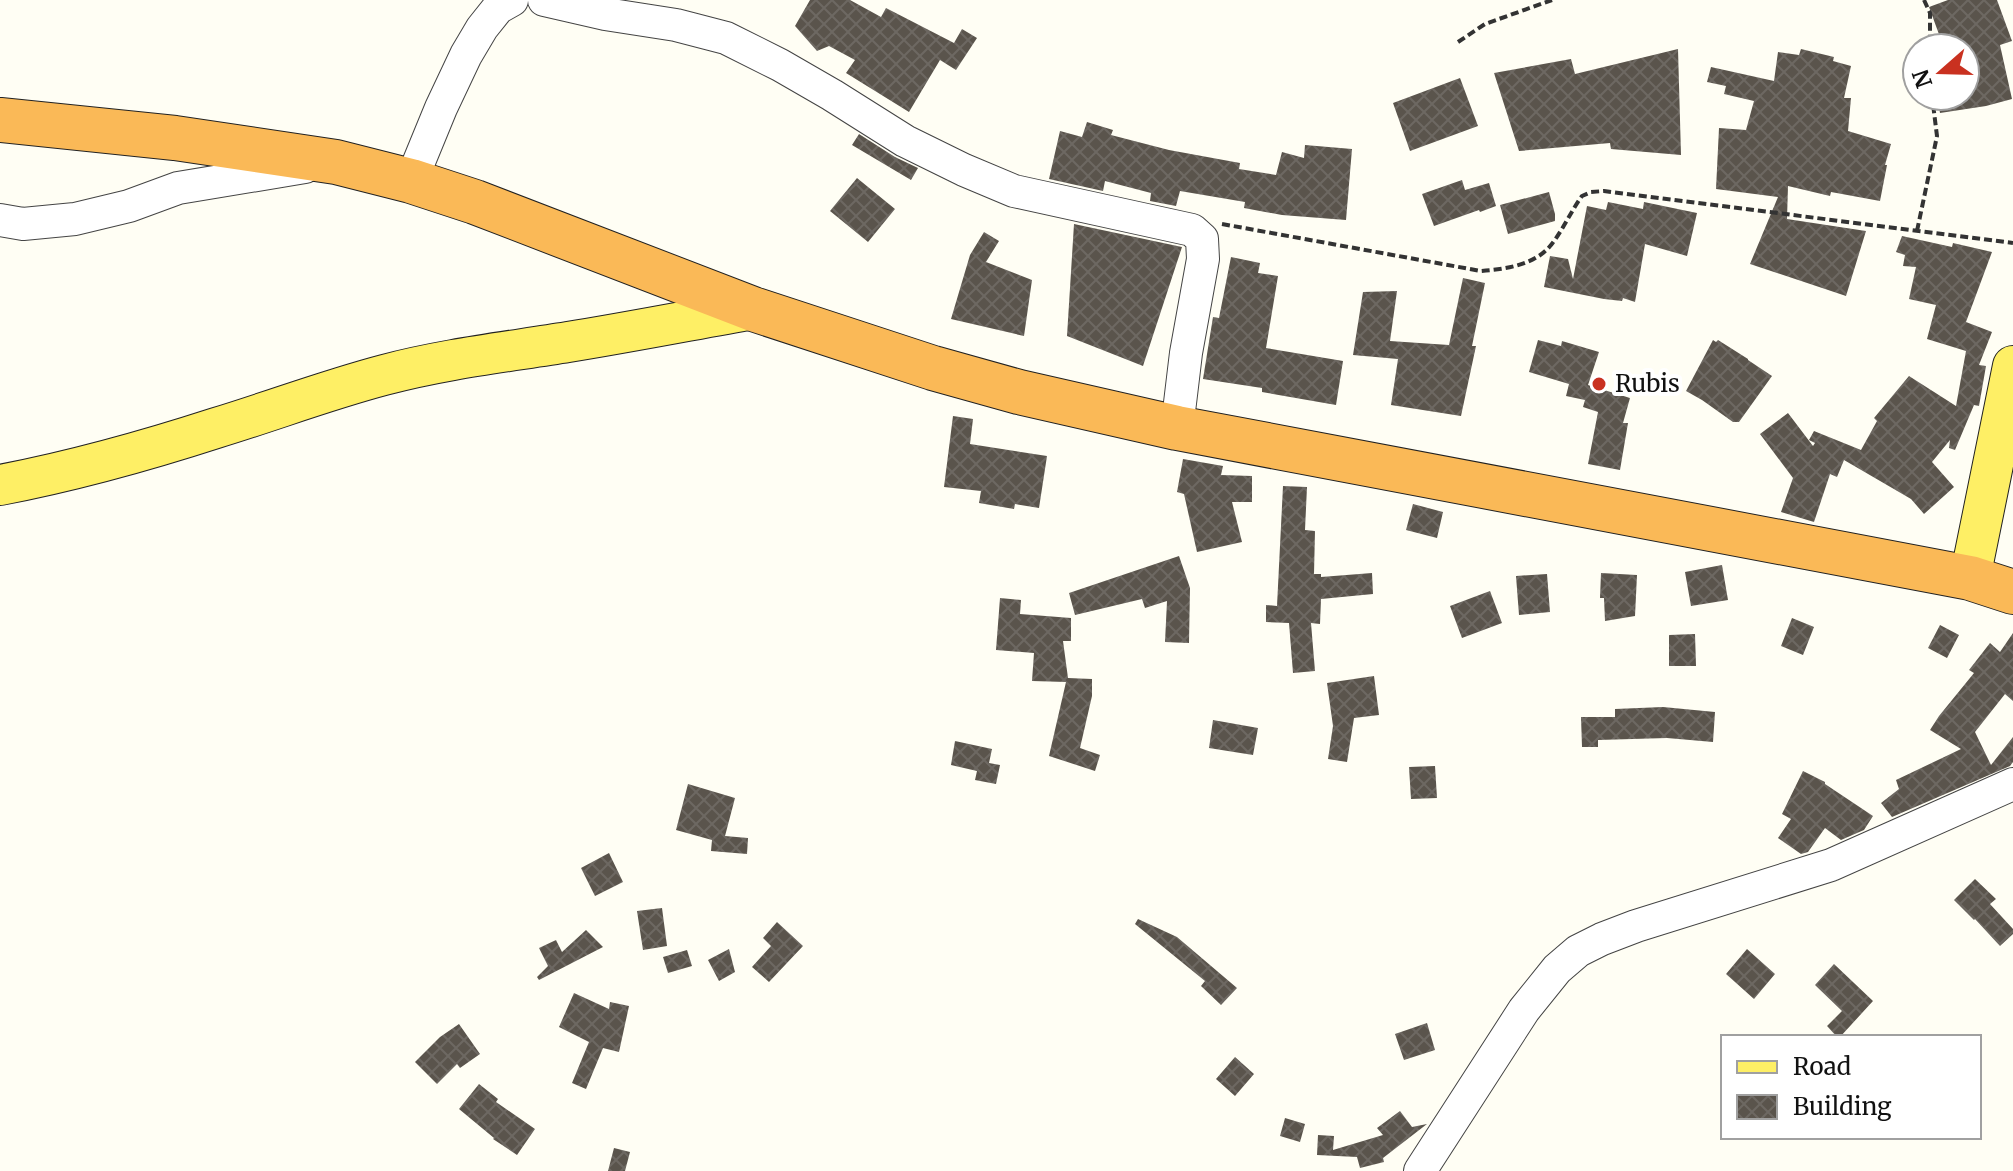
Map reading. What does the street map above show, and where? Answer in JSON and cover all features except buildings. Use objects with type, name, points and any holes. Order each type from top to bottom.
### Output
[{"type":"highway","points":[[0,120],[175,138],[336,162],[411,181],[475,202],[753,309],[933,368],[1019,392],[1177,428],[1970,578],[2013,592]]},
{"type":"main road","points":[[0,485],[123,457],[324,392],[448,360],[753,309]]},
{"type":"main road","points":[[1970,578],[2013,366]]},
{"type":"street","points":[[411,181],[466,55],[498,8],[512,0]]},
{"type":"street","points":[[544,0],[605,14],[676,25],[726,38],[780,65],[905,141],[1014,191],[1192,230],[1202,239],[1203,259],[1186,353],[1177,428]]},
{"type":"street","points":[[0,220],[23,224],[75,219],[129,206],[178,188],[336,162]]},
{"type":"street","points":[[1420,1171],[1524,1010],[1557,969],[1578,951],[1636,926],[1831,865],[2013,784]]},
{"type":"path","points":[[1458,42],[1485,24],[1552,0]]},
{"type":"path","points":[[1924,0],[1930,13],[1930,32]]},
{"type":"path","points":[[1917,231],[1937,136],[1934,112]]},
{"type":"path","points":[[1202,239],[1206,230],[1222,224],[1481,271],[1505,269],[1531,261],[1550,247],[1582,196],[1604,191],[2013,243]]},
{"type":"place","name":"Rubis","points":[[1599,384]]}]
